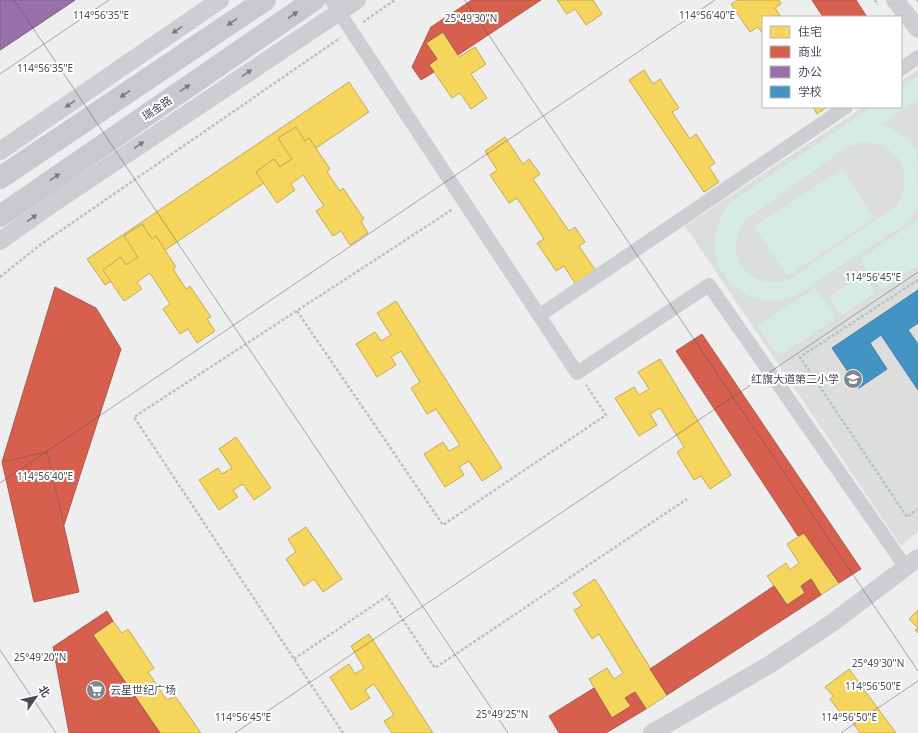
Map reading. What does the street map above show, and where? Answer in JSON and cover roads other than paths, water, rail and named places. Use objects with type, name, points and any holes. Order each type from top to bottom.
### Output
[{"type":"main road","points":[[0,178],[265,0]]},
{"type":"main road","name":"瑞金路","points":[[4,214],[314,0]]},
{"type":"street","points":[[0,151],[220,0]]},
{"type":"street","points":[[0,241],[335,6],[357,0]]},
{"type":"street","points":[[895,0],[918,28]]},
{"type":"street","points":[[335,6],[577,373],[709,285],[900,559],[911,564],[832,624],[769,665],[652,733]]},
{"type":"street","points":[[902,67],[918,57]]},
{"type":"street","points":[[540,315],[845,108]]},
{"type":"place","name":"红旗大道第二小学","points":[[853,379]]},
{"type":"place","name":"云星世纪广场","points":[[96,690]]}]
